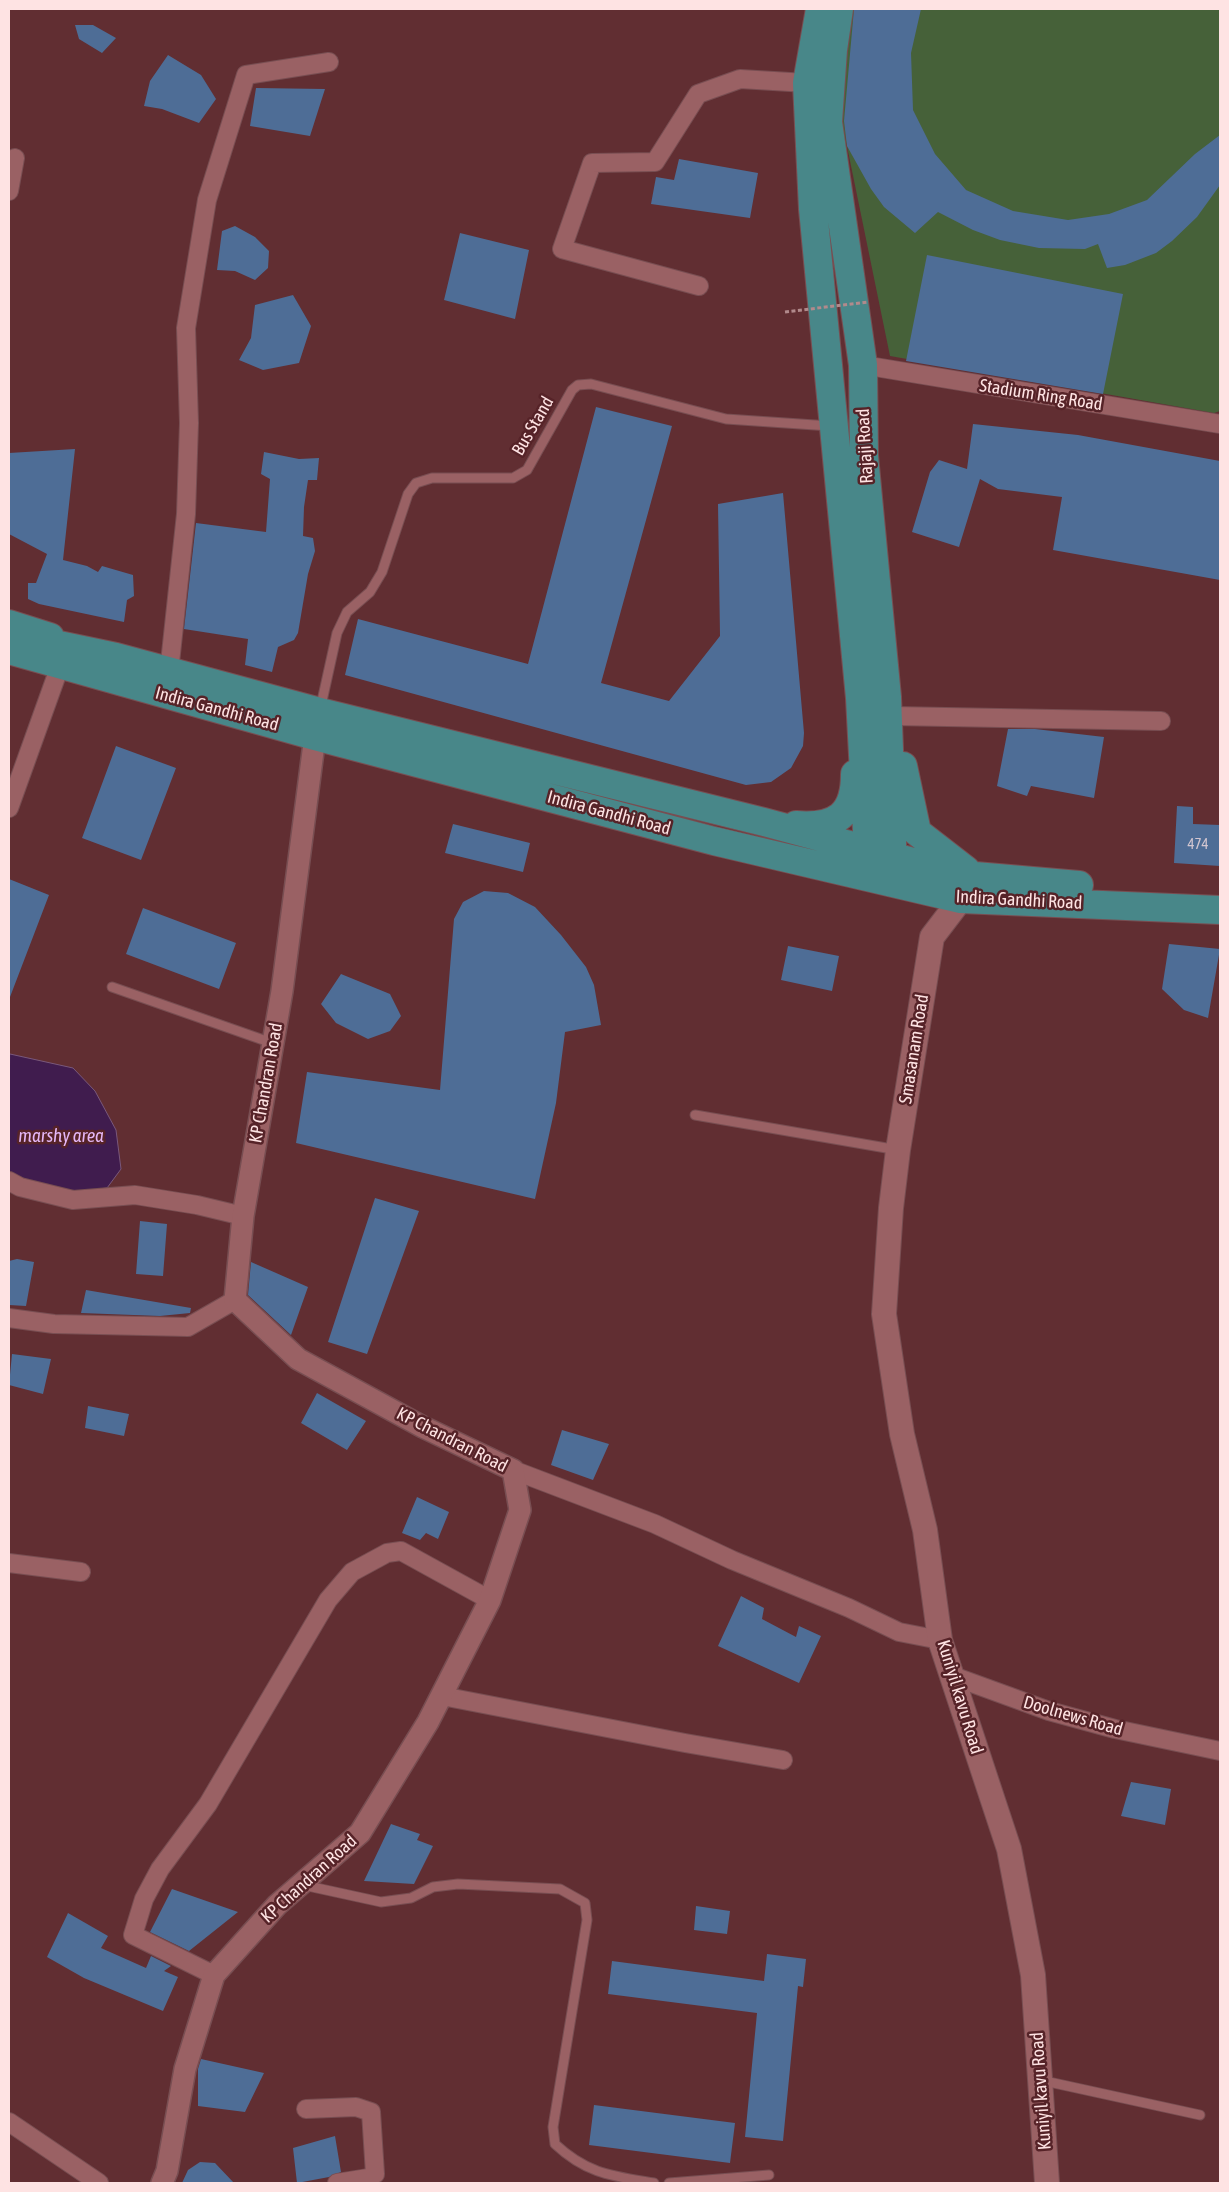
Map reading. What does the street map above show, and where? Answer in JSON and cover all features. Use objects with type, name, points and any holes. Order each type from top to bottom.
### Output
[{"type":"main road","points":[[820,9],[807,83],[813,210],[834,426],[880,704],[917,832],[975,876]]},
{"type":"main road","name":"Rajaji Road","points":[[839,9],[833,50],[828,122],[862,366],[864,456],[880,704],[880,853],[876,880]]},
{"type":"main road","points":[[9,624],[116,669]]},
{"type":"main road","name":"Indira Gandhi Road","points":[[9,634],[116,669],[317,724],[714,841],[876,880],[961,899],[1220,910]]},
{"type":"main road","name":"Indira Gandhi Road","points":[[9,650],[116,669],[169,672],[317,724],[764,822],[975,876],[1048,884],[1220,891]]},
{"type":"main road","points":[[9,663],[56,677],[116,669]]},
{"type":"main road","points":[[764,822],[818,826],[832,821],[847,811],[855,790],[855,752],[880,704]]},
{"type":"main road","name":"Smasanam Road","points":[[890,1208],[932,937],[961,899]]},
{"type":"main road","name":"Kuniyil kavu Road","points":[[890,1208],[884,1314],[902,1434],[925,1530],[940,1640],[950,1676],[1010,1849],[1033,1975],[1047,2183]]},
{"type":"street","points":[[169,672],[186,514],[189,424],[186,328],[207,200],[246,75],[329,62]]},
{"type":"street","points":[[699,286],[562,249],[592,163],[656,162],[698,94],[740,79],[807,83]]},
{"type":"street","points":[[9,191],[15,158]]},
{"type":"street","name":"Stadium Ring Road","points":[[862,366],[1220,424]]},
{"type":"street","points":[[9,808],[56,677]]},
{"type":"street","points":[[880,704],[1161,721]]},
{"type":"street","name":"KP Chandran Road","points":[[162,2183],[167,2171],[185,2069],[214,1975],[277,1905],[360,1833],[428,1722],[490,1600],[520,1510],[513,1470],[423,1427],[298,1359],[235,1300],[243,1216],[298,880],[317,724]]},
{"type":"street","points":[[9,1181],[20,1187],[73,1200],[135,1195],[196,1205],[243,1216]]},
{"type":"street","points":[[9,1318],[54,1324],[188,1327],[235,1300]]},
{"type":"street","points":[[513,1470],[655,1524],[732,1560],[850,1608],[899,1632],[940,1640]]},
{"type":"street","points":[[214,1975],[134,1936],[144,1899],[160,1869],[208,1804],[245,1744],[328,1600],[352,1572],[377,1557],[401,1551],[490,1600]]},
{"type":"street","points":[[9,1563],[80,1572]]},
{"type":"street","name":"Doolnews Road","points":[[950,1676],[1049,1711],[1114,1730],[1220,1751]]},
{"type":"street","points":[[442,1696],[783,1760]]},
{"type":"street","points":[[306,2109],[356,2107],[371,2112],[375,2174],[368,2178],[337,2183]]},
{"type":"street","points":[[9,2122],[99,2183]]},
{"type":"lane","name":"Bus Stand","points":[[317,724],[337,633],[347,612],[370,592],[382,572],[408,494],[416,483],[432,478],[512,478],[528,470],[572,390],[578,385],[590,384],[726,419],[834,426]]},
{"type":"lane","points":[[112,987],[272,1042]]},
{"type":"lane","points":[[695,1115],[898,1150]]},
{"type":"lane","points":[[300,1884],[381,1902],[411,1898],[433,1887],[458,1884],[560,1889],[585,1903],[587,1920],[554,2127],[555,2144],[572,2160],[603,2174],[654,2183]]},
{"type":"lane","points":[[1040,2080],[1200,2115]]},
{"type":"lane","points":[[669,2183],[769,2175]]},
{"type":"path","points":[[786,312],[868,302]]},
{"type":"green space","points":[[851,9],[1220,9],[1220,411],[1214,413],[890,356],[841,117],[840,54]]},
{"type":"water","name":"marshy area","points":[[10,1054],[73,1068],[95,1091],[116,1130],[121,1169],[107,1188],[76,1192],[39,1185],[9,1172]]},
{"type":"building","points":[[854,9],[921,9],[911,53],[913,110],[935,154],[966,190],[1013,211],[1068,220],[1109,214],[1147,200],[1195,154],[1220,135],[1220,185],[1197,217],[1172,241],[1156,253],[1125,265],[1107,268],[1098,244],[1085,249],[1039,248],[1000,240],[973,230],[938,212],[915,233],[884,207],[871,189],[847,146],[844,121]]},
{"type":"building","points":[[75,25],[93,25],[116,38],[102,53],[79,39]]},
{"type":"building","points":[[168,55],[201,75],[216,99],[199,123],[162,109],[144,106],[150,81]]},
{"type":"building","points":[[256,88],[325,89],[310,136],[250,126]]},
{"type":"building","points":[[679,159],[758,173],[750,218],[651,204],[656,177],[674,180]]},
{"type":"building","points":[[235,226],[255,237],[269,251],[268,268],[255,280],[235,271],[217,270],[222,231]]},
{"type":"building","points":[[460,233],[529,250],[515,319],[444,300]]},
{"type":"building","points":[[927,255],[1123,294],[1103,394],[906,361]]},
{"type":"building","points":[[293,295],[311,326],[299,363],[263,370],[239,360],[251,338],[255,305]]},
{"type":"building","points":[[596,407],[672,426],[601,683],[669,701],[720,636],[718,504],[783,493],[804,733],[803,746],[791,768],[771,782],[746,785],[345,675],[358,619],[528,664]]},
{"type":"building","points":[[973,424],[1078,435],[1220,461],[1220,580],[1053,550],[1062,497],[998,489],[980,479],[959,547],[912,532],[930,472],[939,460],[967,469]]},
{"type":"building","points":[[75,449],[63,560],[87,566],[98,572],[102,566],[133,575],[134,596],[127,600],[124,622],[39,604],[28,599],[28,583],[36,583],[47,554],[9,534],[9,453]]},
{"type":"building","points":[[264,452],[299,459],[319,458],[317,480],[308,480],[304,507],[303,536],[313,538],[315,551],[308,574],[298,633],[294,640],[278,647],[272,672],[245,665],[248,639],[184,629],[196,523],[266,532],[270,479],[261,474]]},
{"type":"building","points":[[1008,729],[1035,729],[1104,737],[1094,798],[1031,786],[1027,796],[997,786]]},
{"type":"building","points":[[116,746],[176,768],[141,860],[82,838]]},
{"type":"building","points":[[1177,806],[1193,807],[1193,824],[1220,825],[1220,866],[1174,863]]},
{"type":"building","points":[[453,824],[530,843],[523,872],[445,853]]},
{"type":"building","points":[[9,879],[49,895],[10,997],[9,997]]},
{"type":"building","points":[[484,891],[508,893],[535,907],[561,935],[586,967],[594,985],[601,1025],[565,1032],[556,1103],[535,1199],[296,1143],[307,1072],[440,1090],[454,919],[463,902]]},
{"type":"building","points":[[143,908],[236,943],[219,989],[126,954]]},
{"type":"building","points":[[1169,944],[1220,949],[1208,1018],[1184,1010],[1162,989]]},
{"type":"building","points":[[788,946],[839,956],[832,991],[781,980]]},
{"type":"building","points":[[341,974],[390,994],[401,1016],[390,1031],[368,1039],[336,1023],[321,1004]]},
{"type":"building","points":[[375,1198],[419,1211],[367,1354],[328,1342]]},
{"type":"building","points":[[140,1221],[167,1224],[163,1276],[136,1274]]},
{"type":"building","points":[[17,1259],[34,1262],[26,1306],[9,1305],[9,1261]]},
{"type":"building","points":[[251,1262],[308,1287],[291,1335],[248,1295]]},
{"type":"building","points":[[86,1290],[191,1308],[190,1313],[160,1316],[81,1313]]},
{"type":"building","points":[[12,1354],[51,1359],[43,1394],[9,1385]]},
{"type":"building","points":[[317,1393],[366,1421],[347,1450],[301,1423]]},
{"type":"building","points":[[88,1406],[129,1414],[124,1436],[85,1428]]},
{"type":"building","points":[[562,1430],[609,1444],[593,1480],[551,1465]]},
{"type":"building","points":[[417,1497],[449,1512],[438,1539],[426,1533],[420,1540],[402,1533]]},
{"type":"building","points":[[741,1596],[764,1608],[762,1619],[796,1637],[799,1626],[821,1636],[799,1683],[718,1646]]},
{"type":"building","points":[[1131,1782],[1171,1789],[1165,1825],[1121,1816]]},
{"type":"building","points":[[391,1824],[420,1834],[417,1840],[433,1846],[414,1884],[364,1881]]},
{"type":"building","points":[[172,1889],[238,1912],[189,1951],[150,1932]]},
{"type":"building","points":[[696,1906],[730,1911],[727,1934],[694,1930]]},
{"type":"building","points":[[68,1913],[108,1936],[101,1948],[146,1968],[151,1956],[171,1966],[164,1971],[178,1977],[163,2011],[84,1978],[47,1957]]},
{"type":"building","points":[[767,1954],[806,1959],[803,1987],[798,1986],[783,2141],[745,2137],[757,2013],[608,1994],[612,1961],[764,1981]]},
{"type":"building","points":[[201,2059],[264,2073],[245,2112],[198,2106],[198,2069]]},
{"type":"building","points":[[594,2105],[735,2123],[730,2163],[589,2145]]},
{"type":"building","points":[[335,2136],[341,2172],[329,2177],[297,2183],[293,2148]]},
{"type":"building","points":[[200,2162],[215,2163],[234,2183],[182,2183],[188,2170]]}]
